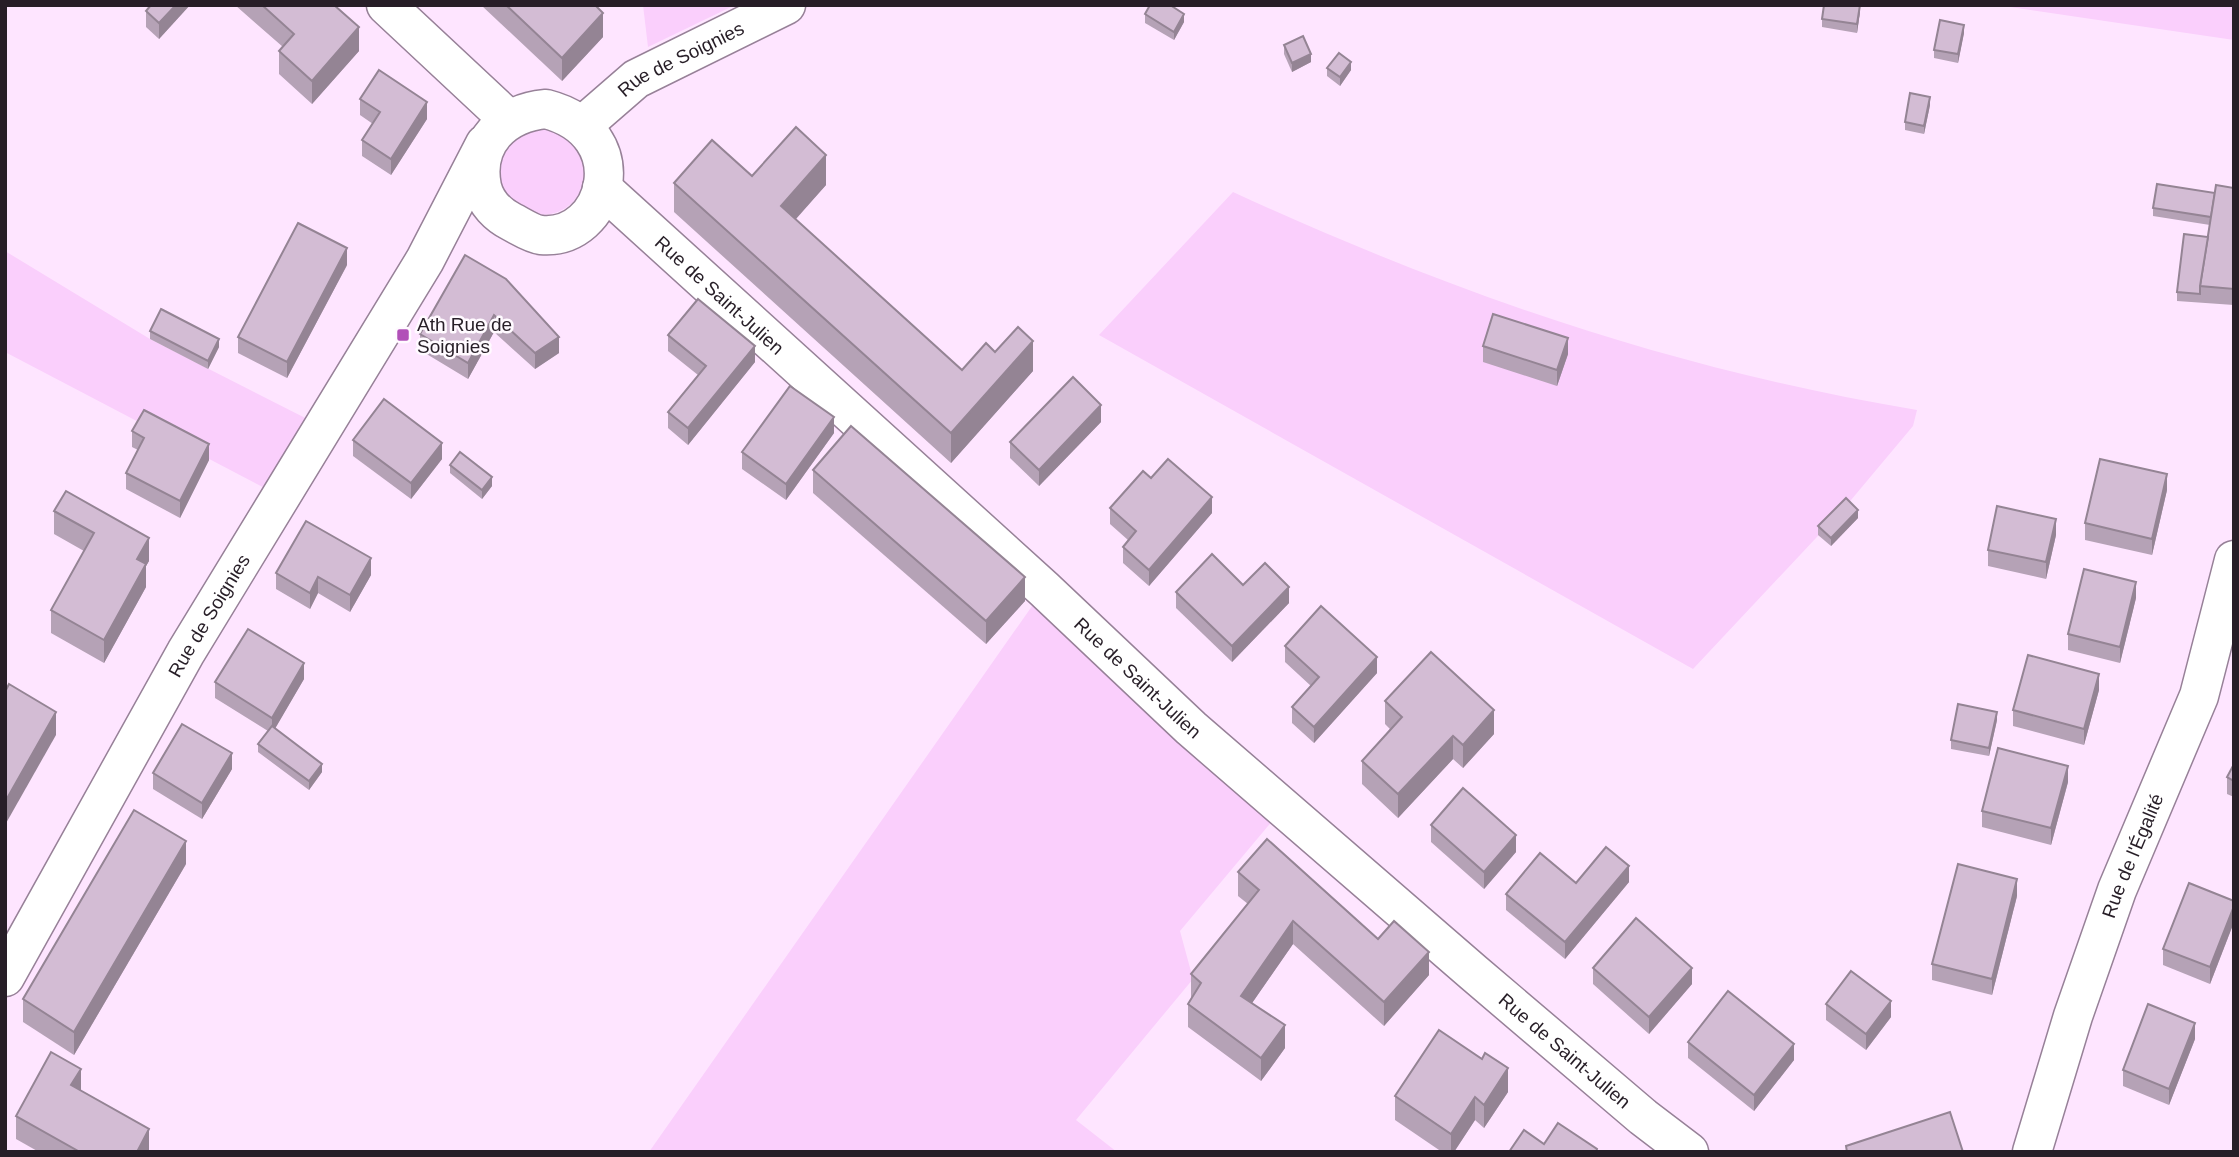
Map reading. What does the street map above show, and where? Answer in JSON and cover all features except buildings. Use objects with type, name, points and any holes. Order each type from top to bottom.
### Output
[{"type":"street","points":[[386,5],[496,132]]},
{"type":"street","name":"Rue de Soignies","points":[[583,125],[636,79],[786,5]]},
{"type":"street","points":[[546,109],[566,114],[583,125],[602,154],[603,188],[594,208],[580,223],[561,233],[540,235],[497,214],[483,191],[480,168],[496,132],[526,111],[546,109]]},
{"type":"street","name":"Rue de Soignies","points":[[5,977],[186,652],[425,260],[496,132]]},
{"type":"street","name":"Rue de Saint-Julien","points":[[603,188],[1044,589],[1191,728],[1474,974],[1643,1117],[1689,1152]]},
{"type":"street","name":"Rue de Soignies","points":[[425,260],[497,214]]},
{"type":"street","name":"Rue de l'Égalité","points":[[2032,1152],[2073,1016],[2117,890],[2199,696],[2234,560]]},
{"type":"shaded area","points":[[643,5],[735,5],[648,47]]},
{"type":"shaded area","points":[[1996,5],[2234,5],[2234,40]]},
{"type":"shaded area","points":[[542,129],[559,132],[573,141],[582,155],[585,172],[582,189],[573,203],[559,212],[542,215],[525,212],[511,203],[502,189],[499,172],[502,155],[511,141],[525,132]]},
{"type":"shaded area","points":[[1233,192],[1400,264],[1568,324],[1739,373],[1917,410],[1913,426],[1846,506],[1693,669],[1099,335]]},
{"type":"shaded area","points":[[5,251],[150,339],[323,427],[280,496],[5,352]]},
{"type":"shaded area","points":[[1044,589],[1283,808],[1180,931],[1193,979],[1076,1120],[1117,1152],[649,1152]]},
{"type":"place","name":"Ath Rue de Soignies","points":[[403,335]]}]
